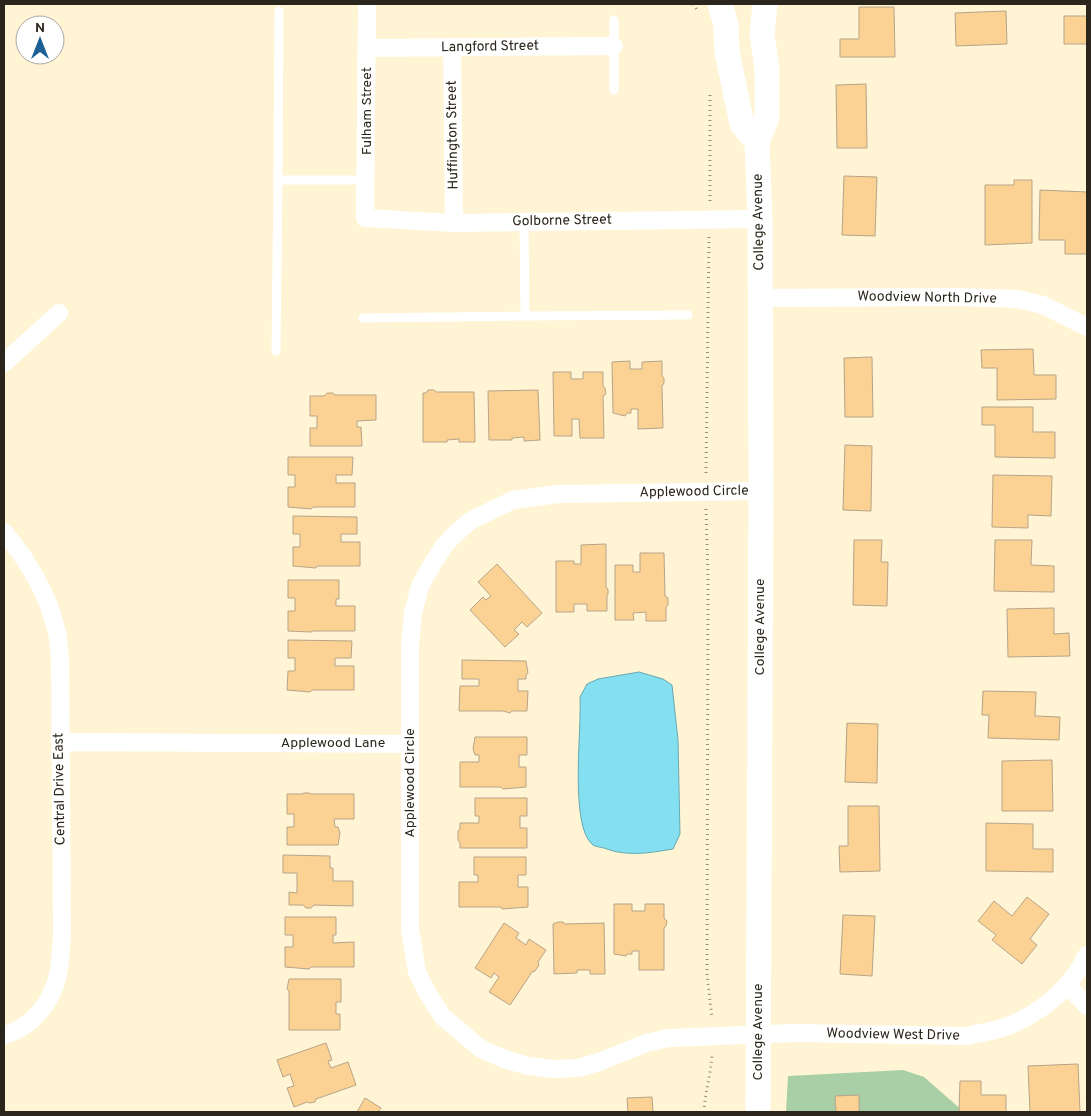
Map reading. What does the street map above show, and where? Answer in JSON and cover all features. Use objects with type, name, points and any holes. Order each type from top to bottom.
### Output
[{"type":"main road","points":[[720,4],[726,25],[727,52],[742,124],[757,142]]},
{"type":"main road","name":"College Avenue","points":[[758,1112],[761,298],[757,142],[767,117],[767,69],[762,34],[765,4]]},
{"type":"street","name":"Fulham Street","points":[[365,218],[367,4]]},
{"type":"street","name":"Langford Street","points":[[367,48],[614,46]]},
{"type":"street","name":"Huffington Street","points":[[452,48],[454,223]]},
{"type":"street","name":"Golborne Street","points":[[365,218],[454,223],[760,219]]},
{"type":"street","name":"Woodview North Drive","points":[[761,298],[958,297],[1018,299],[1043,305],[1087,327]]},
{"type":"street","points":[[4,364],[59,313]]},
{"type":"street","name":"Applewood Circle","points":[[758,1034],[668,1038],[646,1043],[599,1062],[578,1068],[554,1069],[528,1066],[504,1059],[480,1048],[442,1016],[417,972],[410,929],[410,645],[413,613],[420,586],[444,546],[470,521],[513,500],[558,494],[761,490]]},
{"type":"street","name":"Central Drive East","points":[[4,532],[32,572],[45,597],[56,629],[60,660],[62,932],[58,975],[46,1004],[30,1022],[4,1035]]},
{"type":"street","name":"Applewood Lane","points":[[60,742],[410,744]]},
{"type":"street","name":"Woodview West Drive","points":[[758,1034],[796,1033],[930,1037],[965,1036],[987,1032],[1013,1025],[1040,1009],[1068,986],[1087,954]]},
{"type":"street","points":[[1068,986],[1087,1006]]},
{"type":"lane","points":[[276,350],[279,11]]},
{"type":"lane","points":[[614,20],[614,90]]},
{"type":"lane","points":[[278,180],[366,180]]},
{"type":"lane","points":[[524,221],[525,316]]},
{"type":"lane","points":[[364,318],[688,315]]},
{"type":"path","points":[[710,89],[710,203]]},
{"type":"path","points":[[706,472],[709,231]]},
{"type":"path","points":[[704,1112],[704,1093],[711,1070],[713,1036],[707,974],[708,579],[706,505]]},
{"type":"green space","points":[[903,1070],[924,1077],[964,1112],[786,1112],[788,1076]]},
{"type":"water","points":[[639,672],[663,679],[672,685],[678,740],[680,834],[673,849],[647,853],[621,853],[594,846],[586,835],[581,819],[578,776],[580,697],[587,684],[598,679]]},
{"type":"building","points":[[859,7],[894,7],[895,57],[840,57],[840,39],[859,39]]},
{"type":"building","points":[[1006,11],[1007,44],[956,46],[955,13]]},
{"type":"building","points":[[1064,16],[1087,16],[1087,44],[1064,44]]},
{"type":"building","points":[[866,84],[867,148],[837,148],[836,85]]},
{"type":"building","points":[[844,176],[877,177],[875,236],[842,235]]},
{"type":"building","points":[[1014,180],[1032,180],[1032,243],[985,245],[985,185],[1014,185]]},
{"type":"building","points":[[1040,190],[1087,192],[1087,254],[1065,254],[1065,240],[1039,240]]},
{"type":"building","points":[[1033,349],[1034,375],[1056,375],[1056,399],[997,400],[997,368],[982,368],[981,350]]},
{"type":"building","points":[[872,357],[873,417],[845,417],[844,358]]},
{"type":"building","points":[[630,361],[630,369],[642,369],[642,362],[662,361],[662,376],[664,378],[662,386],[663,428],[638,429],[638,409],[631,409],[631,413],[627,413],[625,416],[613,413],[612,362]]},
{"type":"building","points":[[553,372],[571,372],[571,379],[583,379],[583,372],[603,372],[603,386],[606,394],[603,396],[604,438],[580,438],[579,419],[572,419],[572,436],[554,436]]},
{"type":"building","points":[[428,390],[436,392],[474,392],[475,442],[459,442],[459,439],[447,440],[447,442],[423,442],[423,393],[426,393]]},
{"type":"building","points":[[538,390],[540,440],[524,441],[524,437],[512,438],[512,440],[489,440],[488,391]]},
{"type":"building","points":[[327,393],[335,395],[376,395],[376,420],[357,421],[357,427],[361,427],[362,446],[310,446],[310,428],[317,428],[317,416],[310,416],[310,396],[324,396]]},
{"type":"building","points":[[982,407],[1033,407],[1033,432],[1055,432],[1055,458],[995,457],[995,425],[982,425]]},
{"type":"building","points":[[845,445],[872,446],[871,511],[843,510]]},
{"type":"building","points":[[288,457],[353,457],[352,475],[336,475],[336,483],[355,483],[355,507],[313,507],[311,509],[288,507],[288,487],[295,487],[295,475],[288,475]]},
{"type":"building","points":[[993,475],[1052,476],[1051,516],[1028,515],[1028,528],[992,527]]},
{"type":"building","points":[[293,516],[357,517],[357,534],[341,534],[341,542],[360,542],[360,566],[317,566],[316,568],[293,566],[293,547],[300,547],[300,534],[293,534]]},
{"type":"building","points":[[854,540],[882,540],[881,562],[888,562],[887,606],[853,605]]},
{"type":"building","points":[[995,540],[1032,540],[1031,565],[1054,566],[1054,592],[994,591]]},
{"type":"building","points":[[606,544],[607,611],[587,611],[587,604],[574,604],[574,612],[556,612],[556,561],[574,561],[574,564],[581,564],[581,545]]},
{"type":"building","points":[[640,553],[664,553],[665,596],[668,598],[666,621],[646,621],[646,612],[633,613],[634,620],[615,620],[615,565],[633,565],[633,572],[640,572]]},
{"type":"building","points":[[497,564],[542,613],[527,627],[522,622],[514,630],[519,634],[505,647],[470,610],[483,597],[486,600],[491,596],[478,582]]},
{"type":"building","points":[[288,580],[339,580],[339,599],[336,599],[336,606],[355,606],[355,631],[288,631],[288,611],[295,611],[295,598],[288,598]]},
{"type":"building","points":[[1054,608],[1054,634],[1069,633],[1070,656],[1008,657],[1007,609]]},
{"type":"building","points":[[288,640],[352,641],[351,658],[335,658],[335,666],[354,666],[354,690],[312,690],[310,692],[287,690],[288,671],[295,671],[295,658],[288,658]]},
{"type":"building","points":[[462,660],[526,661],[528,673],[526,679],[518,679],[518,691],[528,691],[527,711],[512,711],[510,713],[503,711],[459,711],[460,686],[479,686],[479,679],[462,679]]},
{"type":"building","points":[[983,691],[1036,692],[1035,716],[1060,717],[1059,740],[988,738],[989,715],[982,715]]},
{"type":"building","points":[[847,723],[878,724],[877,783],[845,782]]},
{"type":"building","points":[[475,737],[527,737],[527,755],[519,755],[519,767],[526,767],[526,787],[503,789],[501,787],[460,787],[460,762],[479,762],[479,755],[475,755],[473,749]]},
{"type":"building","points":[[1052,760],[1053,811],[1002,811],[1002,761]]},
{"type":"building","points":[[287,794],[354,794],[354,819],[334,819],[335,827],[338,827],[340,833],[338,845],[287,845],[287,827],[294,827],[294,814],[287,814]]},
{"type":"building","points":[[475,798],[527,798],[527,816],[520,816],[520,828],[527,828],[527,848],[460,848],[458,831],[460,823],[479,823],[479,816],[475,816]]},
{"type":"building","points":[[848,806],[879,806],[880,871],[840,872],[839,846],[848,846]]},
{"type":"building","points":[[986,823],[1033,824],[1033,849],[1053,849],[1053,872],[986,871]]},
{"type":"building","points":[[283,855],[330,856],[330,868],[333,868],[333,881],[353,881],[353,906],[314,905],[311,908],[306,908],[303,905],[289,905],[289,892],[297,893],[297,873],[283,873]]},
{"type":"building","points":[[474,857],[526,857],[526,875],[518,875],[518,887],[528,887],[528,907],[502,909],[501,907],[459,907],[459,882],[478,882],[478,875],[474,875]]},
{"type":"building","points":[[1027,897],[1049,914],[1030,939],[1037,945],[1022,964],[992,940],[996,935],[978,921],[994,901],[1012,916]]},
{"type":"building","points":[[614,904],[632,904],[632,911],[645,911],[645,904],[664,904],[664,918],[667,921],[664,928],[664,970],[639,970],[639,951],[632,951],[632,954],[627,954],[626,956],[614,954]]},
{"type":"building","points":[[843,915],[875,916],[872,976],[840,974]]},
{"type":"building","points":[[285,917],[336,917],[336,935],[333,935],[333,943],[354,942],[354,967],[311,967],[309,969],[285,967],[285,947],[293,947],[293,935],[285,935]]},
{"type":"building","points":[[558,922],[565,924],[604,923],[605,974],[590,974],[590,970],[577,970],[577,973],[554,974],[553,924]]},
{"type":"building","points":[[504,923],[519,933],[516,938],[526,945],[529,939],[546,950],[538,962],[539,965],[532,972],[510,1005],[489,992],[499,977],[494,973],[491,978],[475,968]]},
{"type":"building","points":[[289,979],[341,979],[341,1002],[336,1002],[336,1014],[340,1014],[340,1030],[289,1030],[289,991],[287,989]]},
{"type":"building","points":[[326,1043],[332,1060],[328,1061],[331,1068],[348,1062],[356,1085],[316,1099],[315,1102],[307,1102],[294,1107],[287,1088],[294,1086],[290,1074],[283,1077],[277,1060]]},
{"type":"building","points":[[1078,1064],[1080,1112],[1030,1112],[1028,1066]]},
{"type":"building","points":[[960,1081],[981,1081],[981,1095],[1006,1095],[1006,1112],[959,1112]]},
{"type":"building","points":[[859,1095],[859,1112],[836,1112],[835,1096]]},
{"type":"building","points":[[652,1097],[653,1112],[628,1112],[627,1098]]},
{"type":"building","points":[[365,1098],[381,1108],[378,1112],[357,1112]]}]
